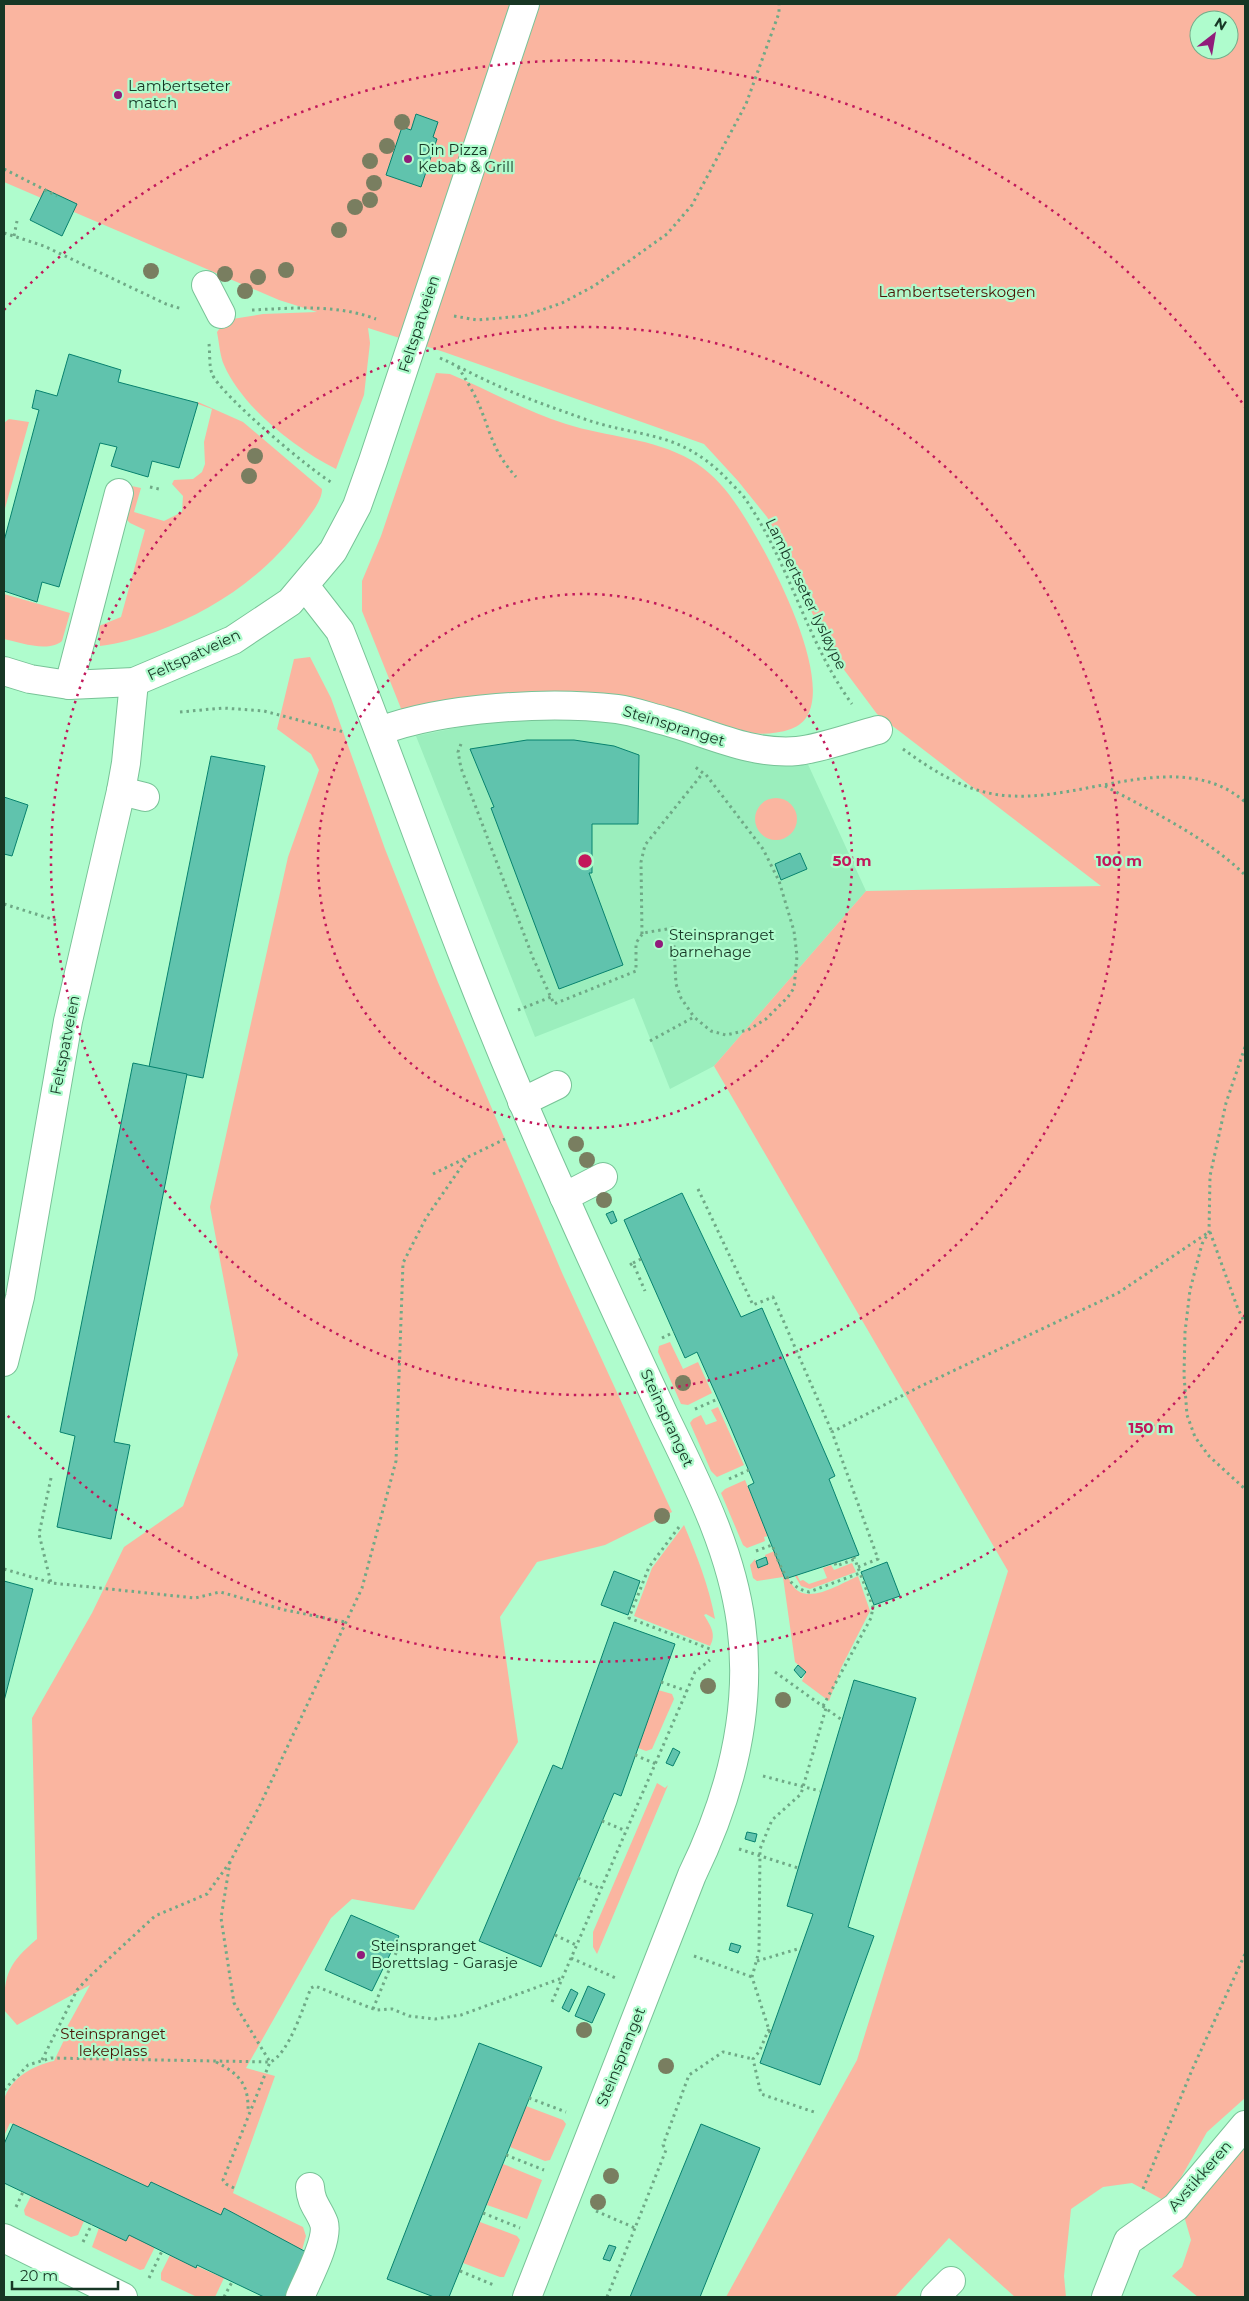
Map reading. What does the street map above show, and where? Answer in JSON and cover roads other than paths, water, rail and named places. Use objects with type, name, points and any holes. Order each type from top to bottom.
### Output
[{"type":"street","name":"Feltspatveien","points":[[4,1362],[20,1297],[68,1021],[133,794],[134,682],[163,672],[233,640],[290,602],[333,551],[345,531],[360,497],[525,4]]},
{"type":"street","points":[[206,285],[221,314]]},
{"type":"street","points":[[69,685],[119,493]]},
{"type":"street","name":"Steinspranget","points":[[305,586],[340,631],[467,965],[522,1102],[564,1197],[708,1506],[728,1563],[741,1621],[744,1648],[744,1688],[734,1769],[709,1840],[692,1875],[527,2297]]},
{"type":"street","points":[[4,670],[30,679],[69,685],[134,682]]},
{"type":"street","name":"Steinspranget","points":[[380,732],[399,724],[444,715],[515,707],[572,705],[619,709],[667,721],[741,745],[764,750],[798,751],[878,730]]},
{"type":"street","points":[[522,1102],[556,1085]]},
{"type":"street","points":[[564,1197],[603,1177]]},
{"type":"street","name":"Avstikkeren","points":[[1106,2297],[1128,2241],[1176,2207],[1245,2125]]},
{"type":"street","points":[[300,2297],[325,2232],[321,2217],[311,2200],[310,2187]]},
{"type":"street","points":[[8,2227],[123,2297]]},
{"type":"place","name":"Lambertseter match","points":[[118,95]]},
{"type":"place","name":"Din Pizza Kebab & Grill","points":[[408,159]]},
{"type":"place","name":"Steinspranget barnehage","points":[[659,944]]},
{"type":"place","name":"Steinspranget Borettslag - Garasje","points":[[361,1955]]},
{"type":"park label","name":"Lambertseterskogen","points":[[957,292]]},
{"type":"park label","name":"Steinspranget lekeplass","points":[[113,2042]]}]
